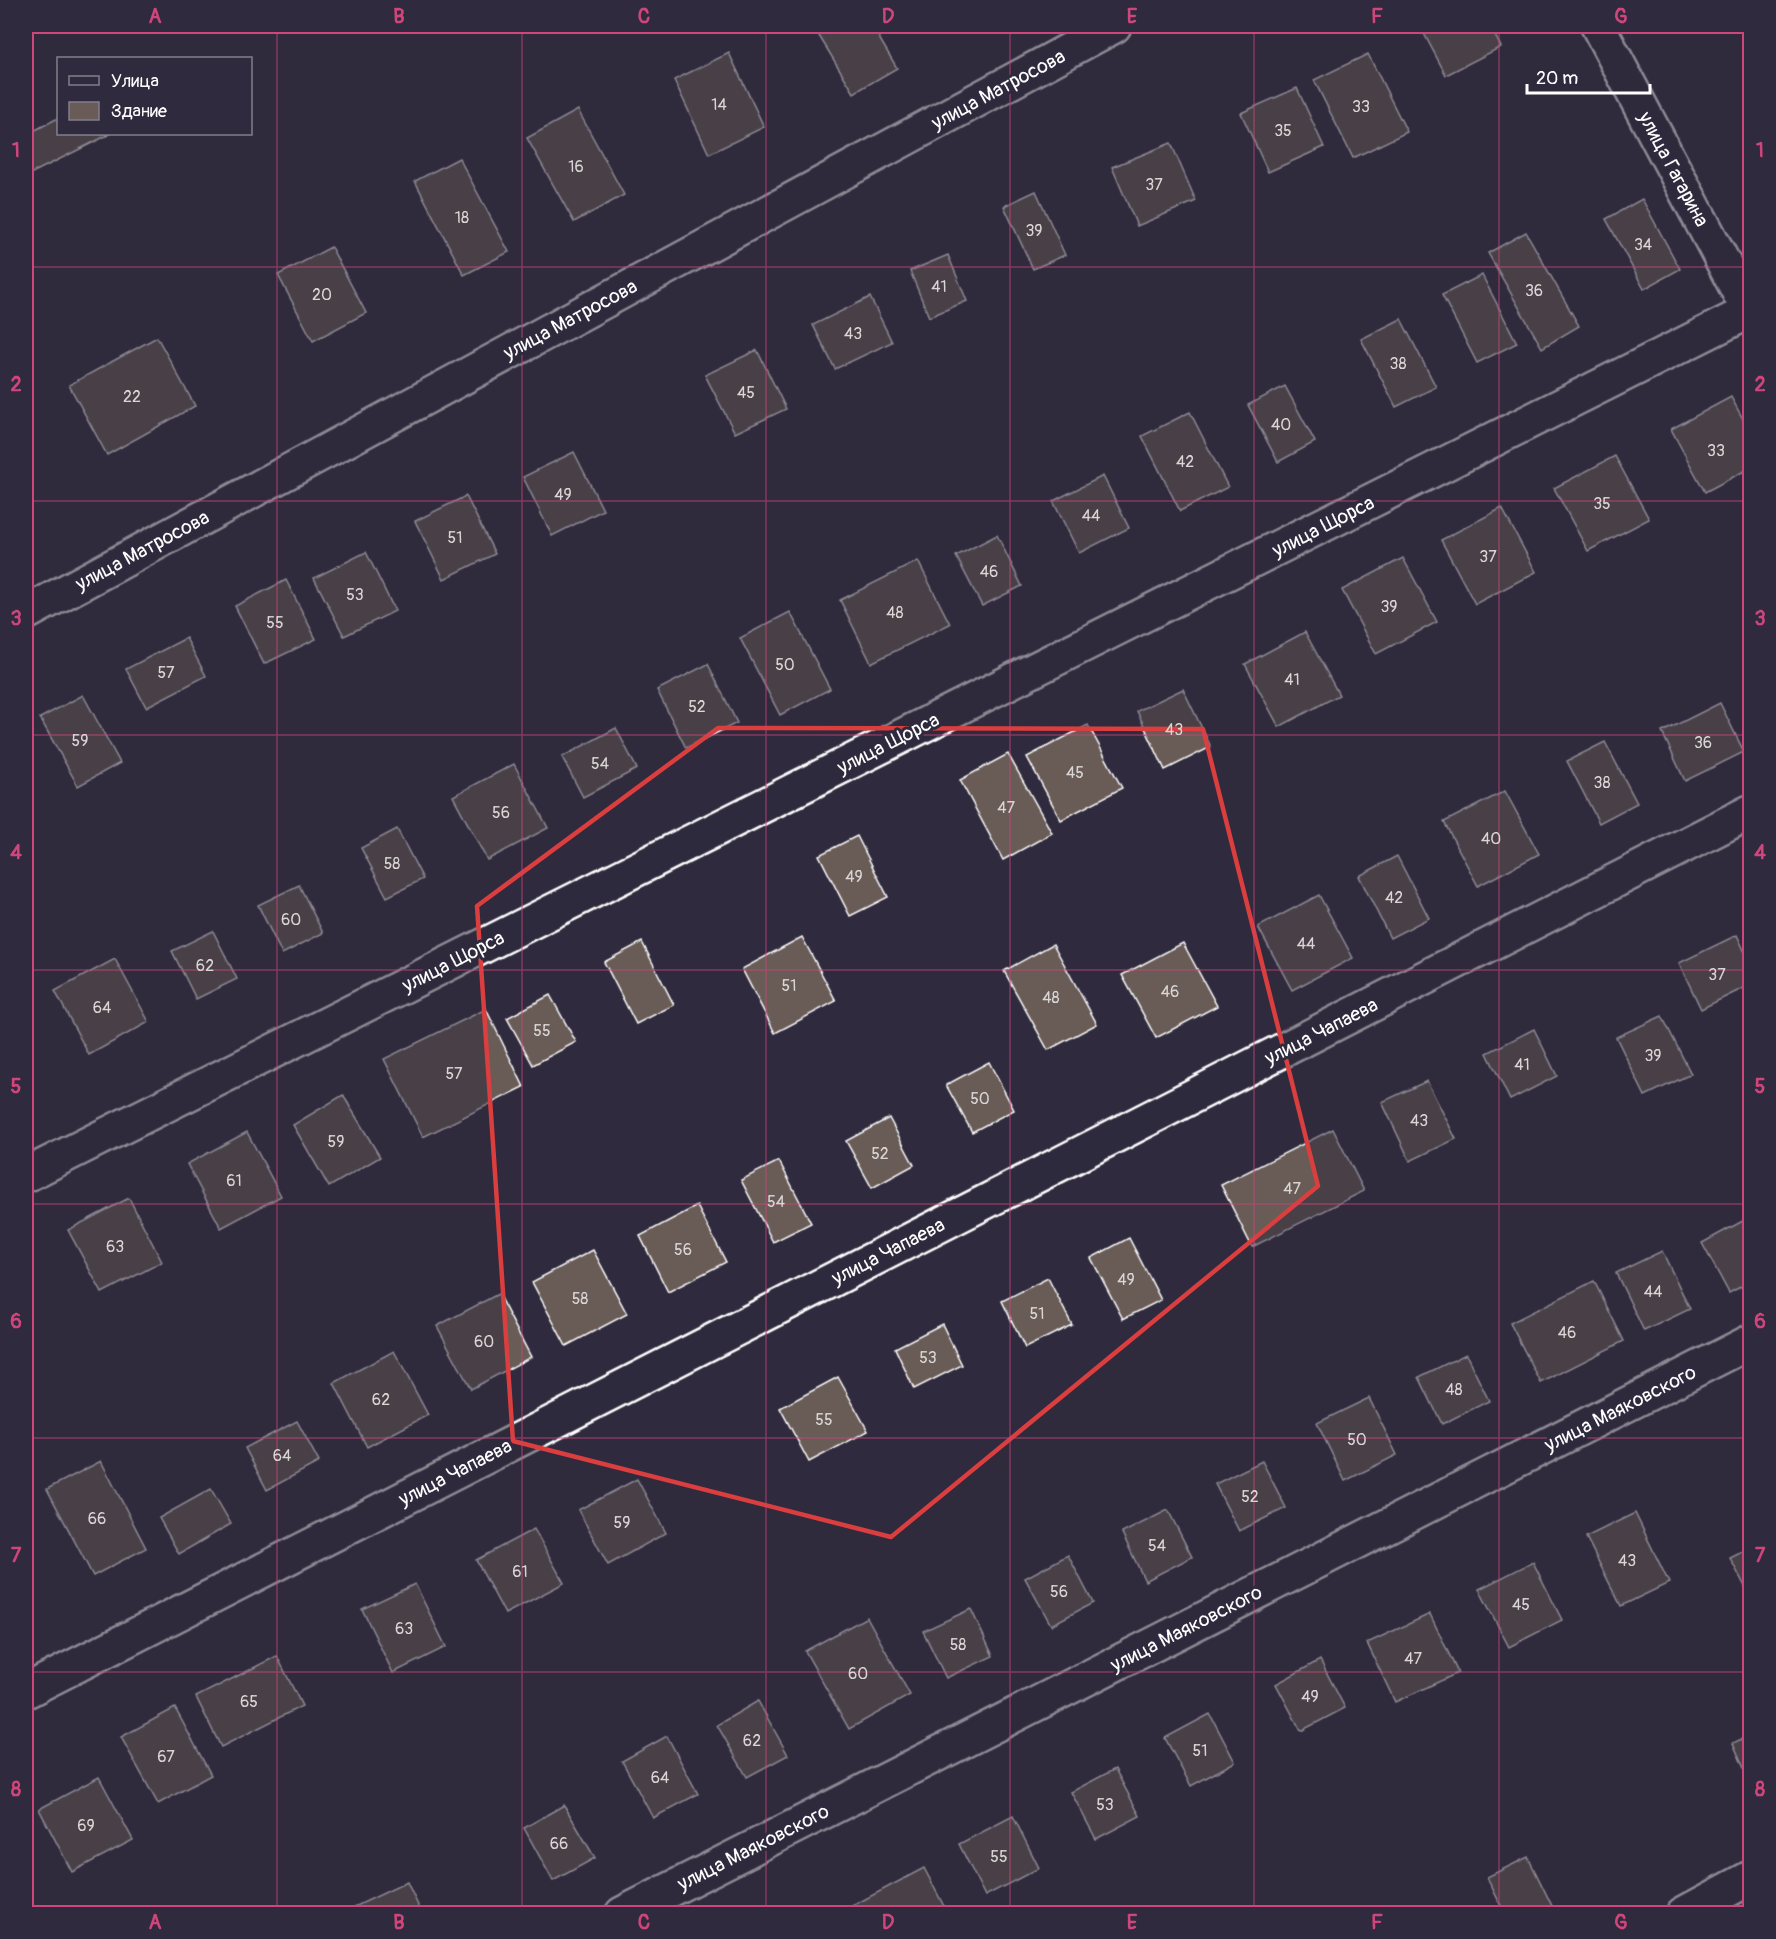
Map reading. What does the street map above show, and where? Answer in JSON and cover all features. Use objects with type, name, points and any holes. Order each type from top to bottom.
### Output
[{"type":"street","name":"улица Матросова","points":[[26,614],[1114,26]]},
{"type":"street","name":"улица Гагарина","points":[[1598,26],[1750,312]]},
{"type":"street","name":"улица Щорса","points":[[26,1175],[1750,312]]},
{"type":"street","name":"улица Чапаева","points":[[26,1691],[1750,812]]},
{"type":"street","name":"улица Маяковского","points":[[622,1914],[1750,1342]]},
{"type":"street","points":[[1683,1914],[1750,1878]]},
{"type":"highlighted area","points":[[718,728],[1203,729],[1318,1186],[891,1537],[513,1441],[477,906]]},
{"type":"building","points":[[813,26],[872,26],[897,68],[854,93]]},
{"type":"building","points":[[1420,26],[1490,26],[1501,47],[1446,75]]},
{"type":"building","points":[[729,53],[764,127],[709,154],[674,80]]},
{"type":"building","points":[[1368,54],[1407,132],[1353,158],[1314,80]]},
{"type":"building","points":[[1297,88],[1324,147],[1268,172],[1241,113]]},
{"type":"building","points":[[578,110],[624,195],[574,222],[527,138]]},
{"type":"building","points":[[57,119],[57,135],[108,135],[26,176],[26,135]]},
{"type":"building","points":[[1171,143],[1196,201],[1137,226],[1112,167]]},
{"type":"building","points":[[459,158],[509,252],[464,275],[415,181]]},
{"type":"building","points":[[1036,191],[1065,255],[1033,269],[1004,206]]},
{"type":"building","points":[[1642,199],[1680,269],[1644,289],[1606,219]]},
{"type":"building","points":[[1526,232],[1579,326],[1542,348],[1488,253]]},
{"type":"building","points":[[331,247],[366,313],[313,341],[278,275]]},
{"type":"building","points":[[948,255],[967,301],[929,317],[910,271]]},
{"type":"building","points":[[1482,275],[1517,343],[1477,363],[1442,295]]},
{"type":"building","points":[[870,297],[892,342],[835,369],[813,325]]},
{"type":"building","points":[[1401,319],[1436,387],[1396,407],[1361,339]]},
{"type":"building","points":[[157,337],[195,406],[107,455],[69,385]]},
{"type":"building","points":[[757,350],[786,409],[735,433],[705,375]]},
{"type":"building","points":[[1285,386],[1315,442],[1278,462],[1248,405]]},
{"type":"building","points":[[1731,397],[1750,432],[1750,468],[1705,492],[1671,429]]},
{"type":"building","points":[[1190,412],[1228,487],[1180,511],[1142,436]]},
{"type":"building","points":[[574,452],[603,510],[552,536],[523,477]]},
{"type":"building","points":[[1615,456],[1649,519],[1588,551],[1554,488]]},
{"type":"building","points":[[1103,476],[1129,528],[1079,553],[1053,501]]},
{"type":"building","points":[[466,496],[495,554],[444,579],[415,521]]},
{"type":"building","points":[[1502,508],[1536,572],[1475,604],[1441,540]]},
{"type":"building","points":[[997,535],[1022,586],[982,606],[956,556]]},
{"type":"building","points":[[366,552],[395,611],[344,636],[314,578]]},
{"type":"building","points":[[1403,558],[1437,622],[1376,654],[1342,590]]},
{"type":"building","points":[[918,561],[950,624],[871,663],[840,600]]},
{"type":"building","points":[[286,580],[316,639],[264,664],[235,606]]},
{"type":"building","points":[[790,612],[830,689],[780,715],[740,638]]},
{"type":"building","points":[[1305,632],[1339,695],[1279,727],[1245,664]]},
{"type":"building","points":[[186,638],[206,676],[146,707],[126,669]]},
{"type":"building","points":[[708,664],[737,723],[686,748],[657,690]]},
{"type":"building","points":[[1183,689],[1211,747],[1165,770],[1137,711]]},
{"type":"building","points":[[83,695],[120,763],[78,786],[40,718]]},
{"type":"building","points":[[1720,703],[1744,752],[1685,781],[1662,732]]},
{"type":"building","points":[[1088,725],[1122,788],[1061,820],[1027,757]]},
{"type":"building","points":[[616,728],[637,769],[583,797],[562,757]]},
{"type":"building","points":[[1605,742],[1637,803],[1599,823],[1567,761]]},
{"type":"building","points":[[1008,754],[1052,833],[1003,860],[960,780]]},
{"type":"building","points":[[514,764],[548,828],[487,860],[453,796]]},
{"type":"building","points":[[1505,791],[1539,854],[1478,886],[1444,822]]},
{"type":"building","points":[[397,829],[423,879],[387,897],[361,848]]},
{"type":"building","points":[[857,836],[888,897],[850,916],[819,855]]},
{"type":"building","points":[[1397,856],[1429,918],[1390,938],[1359,876]]},
{"type":"building","points":[[299,885],[323,933],[282,954],[258,905]]},
{"type":"building","points":[[1319,895],[1353,958],[1292,990],[1258,927]]},
{"type":"building","points":[[213,931],[237,979],[196,999],[172,951]]},
{"type":"building","points":[[1737,935],[1750,963],[1750,985],[1701,1009],[1679,963]]},
{"type":"building","points":[[802,937],[836,1001],[775,1033],[742,969]]},
{"type":"building","points":[[642,942],[674,1005],[636,1024],[604,962]]},
{"type":"building","points":[[1183,943],[1217,1006],[1156,1038],[1122,975]]},
{"type":"building","points":[[1053,944],[1097,1024],[1048,1050],[1004,971]]},
{"type":"building","points":[[115,959],[149,1022],[89,1055],[55,991]]},
{"type":"building","points":[[550,995],[576,1042],[533,1065],[507,1018]]},
{"type":"building","points":[[486,1009],[524,1087],[423,1137],[384,1059]]},
{"type":"building","points":[[1662,1016],[1691,1074],[1645,1096],[1616,1037]]},
{"type":"building","points":[[1534,1029],[1557,1076],[1510,1100],[1487,1053]]},
{"type":"building","points":[[989,1062],[1014,1110],[972,1132],[946,1085]]},
{"type":"building","points":[[1427,1081],[1456,1139],[1410,1161],[1382,1102]]},
{"type":"building","points":[[343,1095],[380,1157],[329,1187],[293,1125]]},
{"type":"building","points":[[889,1118],[914,1165],[872,1188],[846,1141]]},
{"type":"building","points":[[1333,1129],[1364,1191],[1252,1247],[1221,1185]]},
{"type":"building","points":[[247,1132],[281,1196],[221,1228],[187,1164]]},
{"type":"building","points":[[779,1161],[811,1223],[773,1242],[741,1180]]},
{"type":"building","points":[[129,1198],[162,1262],[102,1293],[68,1230]]},
{"type":"building","points":[[697,1206],[726,1262],[668,1292],[640,1236]]},
{"type":"building","points":[[1750,1217],[1750,1282],[1729,1293],[1702,1243]]},
{"type":"building","points":[[1129,1238],[1161,1300],[1123,1319],[1091,1258]]},
{"type":"building","points":[[593,1250],[627,1314],[566,1346],[532,1282]]},
{"type":"building","points":[[1662,1251],[1690,1309],[1644,1331],[1616,1273]]},
{"type":"building","points":[[1048,1278],[1072,1325],[1025,1348],[1002,1301]]},
{"type":"building","points":[[1594,1281],[1624,1341],[1541,1383],[1510,1323]]},
{"type":"building","points":[[498,1294],[531,1357],[471,1389],[437,1326]]},
{"type":"building","points":[[942,1324],[962,1365],[914,1389],[895,1348]]},
{"type":"building","points":[[394,1351],[428,1415],[367,1447],[334,1383]]},
{"type":"building","points":[[1466,1354],[1489,1401],[1442,1424],[1419,1377]]},
{"type":"building","points":[[838,1377],[868,1431],[809,1462],[780,1408]]},
{"type":"building","points":[[1369,1398],[1397,1455],[1345,1481],[1317,1423]]},
{"type":"building","points":[[297,1421],[319,1462],[267,1490],[245,1448]]},
{"type":"building","points":[[101,1461],[146,1548],[93,1576],[47,1489]]},
{"type":"building","points":[[1262,1461],[1286,1508],[1239,1531],[1215,1484]]},
{"type":"building","points":[[637,1479],[666,1533],[608,1565],[578,1510]]},
{"type":"building","points":[[211,1489],[231,1524],[179,1554],[159,1518]]},
{"type":"building","points":[[1168,1510],[1192,1557],[1145,1581],[1122,1533]]},
{"type":"building","points":[[1635,1513],[1669,1583],[1621,1606],[1586,1537]]},
{"type":"building","points":[[534,1529],[564,1583],[505,1614],[476,1560]]},
{"type":"building","points":[[1750,1548],[1750,1596],[1730,1558]]},
{"type":"building","points":[[1068,1555],[1093,1603],[1051,1625],[1025,1578]]},
{"type":"building","points":[[1533,1562],[1562,1620],[1509,1647],[1479,1589]]},
{"type":"building","points":[[415,1584],[446,1647],[393,1673],[362,1609]]},
{"type":"building","points":[[971,1609],[993,1656],[946,1678],[923,1631]]},
{"type":"building","points":[[1430,1614],[1458,1673],[1395,1702],[1367,1643]]},
{"type":"building","points":[[867,1617],[910,1695],[849,1729],[805,1651]]},
{"type":"building","points":[[277,1656],[302,1706],[221,1747],[196,1697]]},
{"type":"building","points":[[1320,1660],[1345,1708],[1301,1731],[1276,1684]]},
{"type":"building","points":[[758,1701],[788,1755],[747,1777],[717,1725]]},
{"type":"building","points":[[175,1708],[211,1775],[158,1804],[121,1737]]},
{"type":"building","points":[[1210,1714],[1235,1762],[1191,1786],[1165,1738]]},
{"type":"building","points":[[1750,1735],[1750,1782],[1733,1743]]},
{"type":"building","points":[[667,1736],[698,1794],[653,1818],[622,1761]]},
{"type":"building","points":[[1115,1769],[1140,1816],[1096,1839],[1071,1792]]},
{"type":"building","points":[[99,1777],[133,1840],[72,1872],[39,1809]]},
{"type":"building","points":[[564,1805],[595,1858],[553,1881],[524,1828]]},
{"type":"building","points":[[1013,1816],[1039,1868],[985,1896],[959,1844]]},
{"type":"building","points":[[1528,1857],[1555,1912],[1551,1914],[1505,1914],[1487,1877]]},
{"type":"building","points":[[924,1868],[947,1912],[944,1914],[856,1914],[852,1906]]},
{"type":"building","points":[[407,1882],[422,1914],[357,1914],[354,1907]]}]
